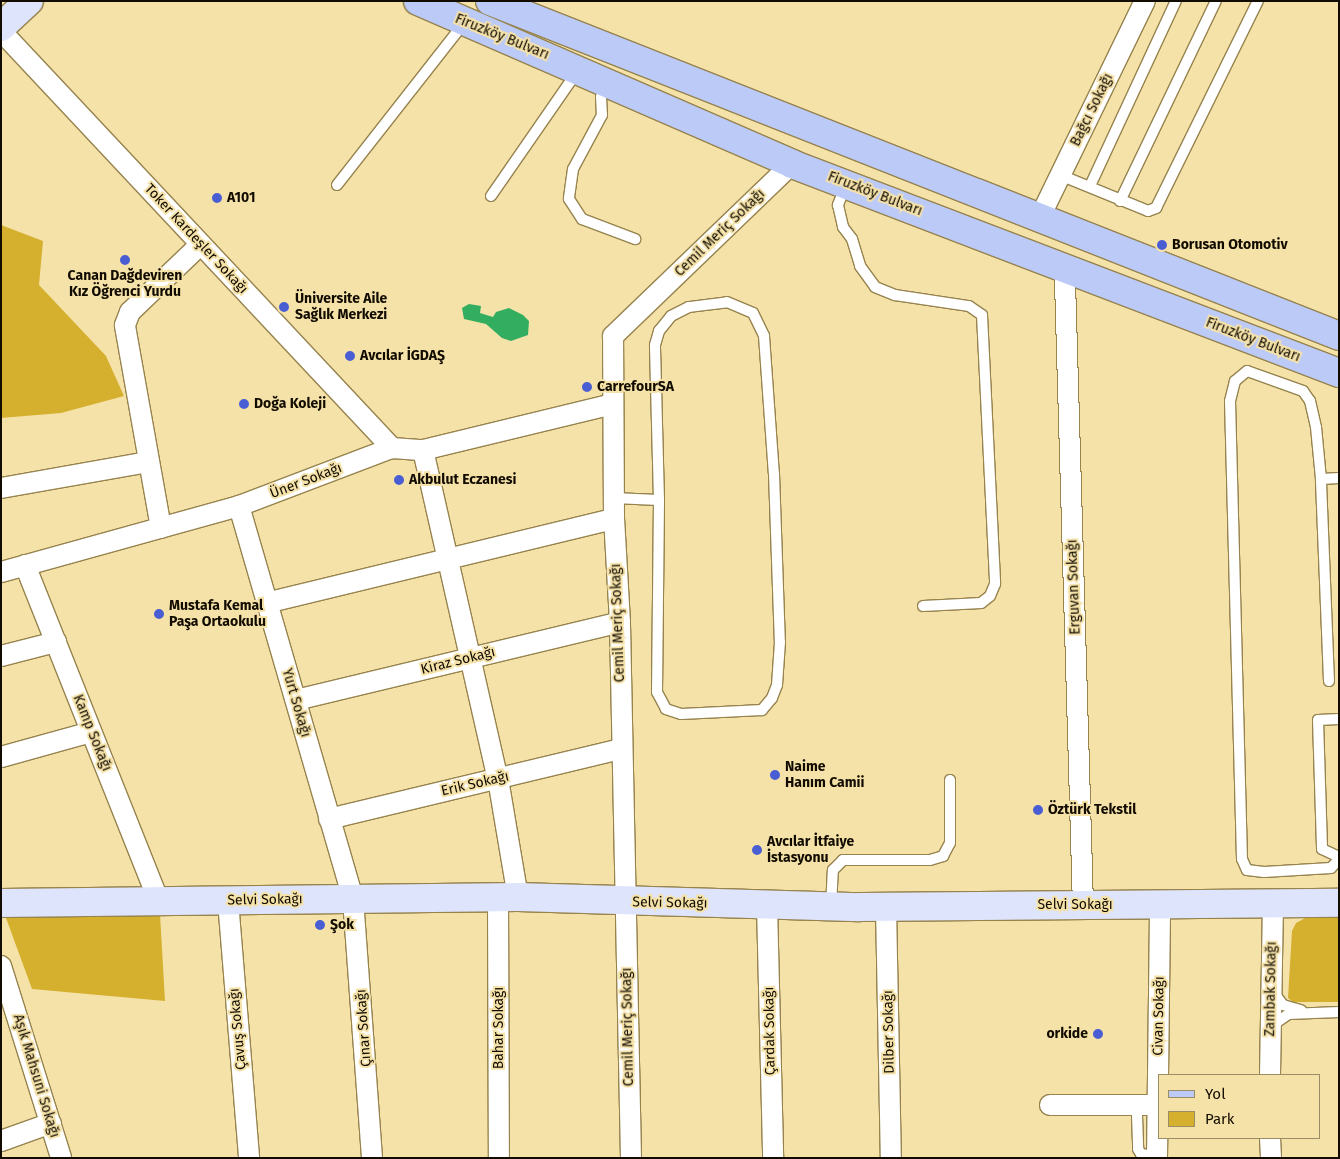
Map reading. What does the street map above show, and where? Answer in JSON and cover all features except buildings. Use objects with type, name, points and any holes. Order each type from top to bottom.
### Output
[{"type":"main road","name":"Firuzköy Bulvarı","points":[[418,1],[464,23],[579,69],[792,164],[881,195],[1068,271],[1339,373]]},
{"type":"main road","name":"Firuzköy Bulvarı","points":[[490,1],[1339,336]]},
{"type":"main road","points":[[881,195],[918,195],[1002,226],[1015,227],[1039,219]]},
{"type":"main road","points":[[1068,271],[1101,262],[1120,266],[1187,293],[1236,296]]},
{"type":"street","points":[[1,29],[29,1]]},
{"type":"street","name":"Bağcı Sokağı","points":[[1039,219],[1145,1]]},
{"type":"street","name":"Toker Kardeşler Sokağı","points":[[1,29],[392,448]]},
{"type":"street","name":"Cemil Meriç Sokağı","points":[[631,1158],[626,902],[620,749],[620,622],[613,498],[613,336],[624,322],[684,269],[792,164]]},
{"type":"street","points":[[162,528],[125,325],[130,312],[201,244]]},
{"type":"street","name":"Erguvan Sokağı","points":[[1068,271],[1065,281],[1077,910]]},
{"type":"street","name":"Üner Sokağı","points":[[1,572],[239,506],[392,448],[423,450],[613,404]]},
{"type":"street","name":"Bahar Sokağı","points":[[423,450],[498,778],[508,897],[499,1158]]},
{"type":"street","points":[[1,488],[149,462]]},
{"type":"street","name":"Yurt Sokağı","points":[[239,506],[353,899]]},
{"type":"street","points":[[266,603],[614,519]]},
{"type":"street","name":"Kamp Sokağı","points":[[25,565],[159,902]]},
{"type":"street","name":"Kiraz Sokağı","points":[[296,700],[620,622]]},
{"type":"street","points":[[1,656],[56,642]]},
{"type":"street","points":[[1,757],[91,732]]},
{"type":"street","name":"Erik Sokağı","points":[[329,819],[620,749]]},
{"type":"street","name":"Selvi Sokağı","points":[[1,903],[508,897],[830,907],[886,906],[1077,910],[1160,904],[1339,902]]},
{"type":"street","name":"Çınar Sokağı","points":[[353,899],[372,1158]]},
{"type":"street","name":"Çavuş Sokağı","points":[[228,901],[249,1158]]},
{"type":"street","name":"Zambak Sokağı","points":[[1270,1074],[1270,986],[1273,903]]},
{"type":"street","name":"Civan Sokağı","points":[[1157,1157],[1158,1105],[1152,1032],[1160,904]]},
{"type":"street","name":"Çardak Sokağı","points":[[767,905],[773,1158]]},
{"type":"street","name":"Dilber Sokağı","points":[[886,906],[892,1158]]},
{"type":"street","name":"Aşık Mahsuni Sokağı","points":[[1,966],[62,1158]]},
{"type":"street","points":[[1050,1105],[1158,1105]]},
{"type":"street","points":[[1,1141],[51,1123]]},
{"type":"street","points":[[1270,1139],[1271,1158]]},
{"type":"lane","points":[[1090,186],[1176,1]]},
{"type":"lane","points":[[1120,201],[1216,1]]},
{"type":"lane","points":[[1060,175],[1148,211],[1156,208],[1258,1]]},
{"type":"lane","points":[[337,185],[464,23]]},
{"type":"lane","points":[[491,196],[579,69]]},
{"type":"lane","points":[[610,83],[601,97],[602,115],[574,169],[570,199],[582,218],[634,239]]},
{"type":"lane","points":[[847,183],[838,205],[843,227],[852,239],[860,266],[875,287],[895,295],[969,306],[982,316],[995,584],[990,596],[980,602],[923,606]]},
{"type":"lane","points":[[727,302],[753,312],[764,336],[774,474],[780,642],[777,685],[772,698],[762,710],[681,714],[666,709],[657,692],[659,500],[655,345],[659,331],[671,316],[688,306],[727,302]]},
{"type":"lane","points":[[1329,680],[1321,479],[1316,427],[1310,402],[1303,391],[1247,371],[1235,381],[1230,401],[1242,859],[1247,870],[1264,872],[1331,868],[1339,858],[1322,849],[1318,720],[1339,719]]},
{"type":"lane","points":[[1321,479],[1339,478]]},
{"type":"lane","points":[[613,498],[659,500]]},
{"type":"lane","points":[[830,907],[833,870],[843,860],[930,860],[944,856],[950,843],[950,780]]},
{"type":"lane","points":[[1270,986],[1283,1005],[1301,1011]]},
{"type":"lane","points":[[1270,1026],[1289,1014],[1301,1011],[1339,1011]]},
{"type":"lane","points":[[1137,1115],[1138,1149],[1141,1154],[1157,1157]]},
{"type":"green space","points":[[1,225],[43,241],[39,285],[106,356],[124,396],[61,413],[1,418]]},
{"type":"green space","points":[[160,914],[165,1001],[32,989],[6,918]]},
{"type":"green space","points":[[1307,917],[1339,917],[1339,1002],[1293,1002],[1288,998],[1292,931],[1296,923]]},
{"type":"shaded area","points":[[469,304],[481,306],[480,313],[493,317],[496,312],[509,308],[523,315],[529,321],[528,335],[511,341],[502,338],[486,324],[464,319],[462,308]]},
{"type":"place","name":"A101","points":[[217,198]]},
{"type":"place","name":"Borusan Otomotiv","points":[[1162,245]]},
{"type":"place","name":"Canan Dağdeviren Kız Öğrenci Yurdu","points":[[125,260]]},
{"type":"place","name":"Üniversite Aile Sağlık Merkezi","points":[[284,307]]},
{"type":"place","name":"Avcılar İGDAŞ","points":[[350,356]]},
{"type":"place","name":"CarrefourSA","points":[[587,387]]},
{"type":"place","name":"Doğa Koleji","points":[[244,404]]},
{"type":"place","name":"Akbulut Eczanesi","points":[[399,480]]},
{"type":"place","name":"Mustafa Kemal Paşa Ortaokulu","points":[[159,614]]},
{"type":"place","name":"Naime Hanım Camii","points":[[775,775]]},
{"type":"place","name":"Öztürk Tekstil","points":[[1038,810]]},
{"type":"place","name":"Avcılar İtfaiye İstasyonu","points":[[757,850]]},
{"type":"place","name":"Şok","points":[[320,925]]},
{"type":"place","name":"orkide","points":[[1098,1034]]}]
